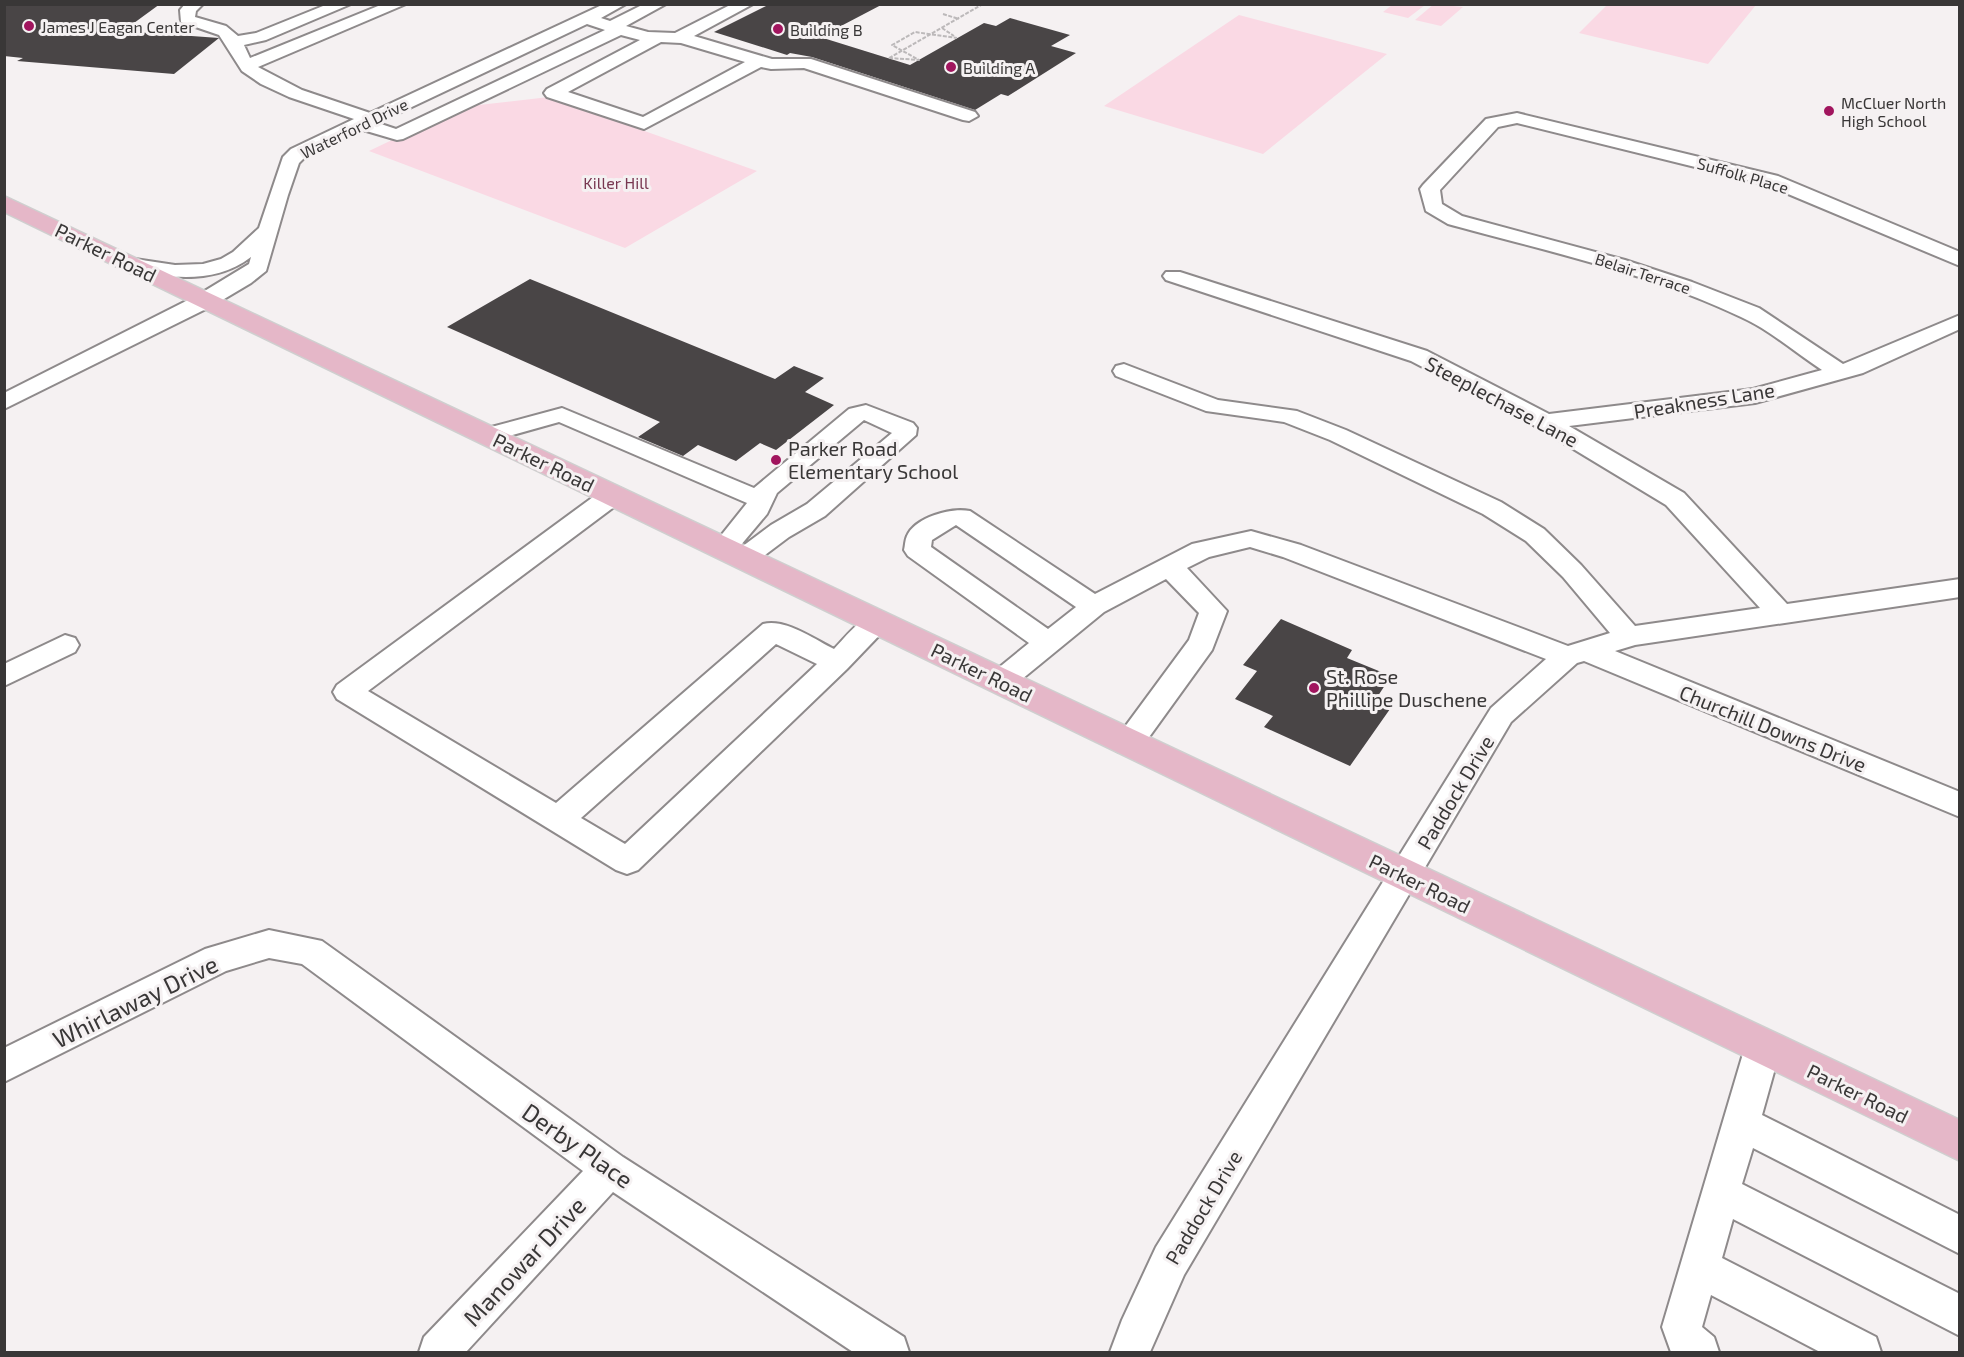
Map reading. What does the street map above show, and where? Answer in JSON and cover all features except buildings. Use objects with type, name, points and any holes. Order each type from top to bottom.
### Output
[{"type":"main road","name":"Parker Road","points":[[4,203],[1959,1141]]},
{"type":"street","points":[[195,4],[188,10],[187,19],[192,24],[229,36],[260,37],[332,6],[379,30]]},
{"type":"street","points":[[248,65],[398,4]]},
{"type":"street","name":"Waterford Drive","points":[[4,402],[206,300],[244,279],[259,267],[290,161],[314,144],[618,4]]},
{"type":"street","points":[[229,36],[237,54],[248,65],[276,83],[397,135],[616,28],[658,4]]},
{"type":"street","points":[[745,4],[667,38],[553,93],[644,124],[759,61]]},
{"type":"street","points":[[586,19],[771,64],[805,63],[969,116]]},
{"type":"street","name":"Belair Terrace","points":[[1517,118],[1492,123],[1430,189],[1433,207],[1455,220],[1618,264],[1685,286],[1750,313],[1840,372]]},
{"type":"street","name":"Suffolk Place","points":[[1517,118],[1771,180],[1959,260]]},
{"type":"street","points":[[135,266],[165,271],[214,268],[239,258],[268,230]]},
{"type":"street","name":"Steeplechase Lane","points":[[1173,276],[1419,356],[1545,422],[1675,499],[1780,613]]},
{"type":"street","name":"Preakness Lane","points":[[1545,422],[1755,396],[1840,372],[1959,321]]},
{"type":"street","points":[[1124,371],[1214,406],[1289,416],[1338,435],[1492,508],[1535,535],[1572,571],[1629,637]]},
{"type":"street","points":[[866,412],[905,428],[904,435],[816,510],[780,531],[734,553],[766,489],[857,414],[866,412]]},
{"type":"street","points":[[488,435],[557,414],[762,500]]},
{"type":"street","points":[[613,495],[347,692],[627,861],[878,622]]},
{"type":"street","points":[[1047,642],[917,550],[920,536],[948,518],[961,517],[1094,606]]},
{"type":"street","name":"Churchill Downs Drive","points":[[1001,681],[1094,606],[1201,550],[1251,539],[1292,551],[1577,653],[1959,805]]},
{"type":"street","points":[[1128,743],[1202,643],[1213,611],[1168,566]]},
{"type":"street","name":"Paddock Drive","points":[[1130,1353],[1136,1334],[1170,1261],[1501,715],[1577,653],[1629,637],[1959,588]]},
{"type":"street","points":[[558,820],[773,631],[837,662]]},
{"type":"street","points":[[4,676],[65,645]]},
{"type":"street","name":"Whirlaway Drive","points":[[4,1066],[217,959],[269,944]]},
{"type":"street","name":"Derby Place","points":[[269,944],[310,951],[610,1169],[889,1353]]},
{"type":"street","points":[[1700,1353],[1686,1340],[1682,1327],[1763,1047]]},
{"type":"street","points":[[1741,1123],[1959,1234]]},
{"type":"street","name":"Manowar Drive","points":[[439,1353],[610,1169]]},
{"type":"street","points":[[1720,1193],[1959,1316]]},
{"type":"street","points":[[1699,1267],[1861,1353]]},
{"type":"path","points":[[942,28],[957,38],[931,34],[915,32],[892,45],[902,51],[910,56],[919,60],[889,58],[902,51],[931,34],[942,28],[959,19],[983,4]]},
{"type":"path","points":[[943,14],[959,19]]},
{"type":"green space","points":[[1434,4],[1463,7],[1441,26],[1415,20]]},
{"type":"green space","points":[[1392,5],[1425,5],[1408,18],[1383,12]]},
{"type":"green space","points":[[1607,5],[1756,5],[1708,64],[1579,33]]},
{"type":"green space","points":[[1239,15],[1387,54],[1263,154],[1104,106]]},
{"type":"green space","name":"Killer Hill","points":[[549,97],[757,171],[625,248],[369,151],[461,107]]},
{"type":"place","name":"James J Eagan Center","points":[[29,26]]},
{"type":"place","name":"Building B","points":[[778,29]]},
{"type":"place","name":"Building A","points":[[951,67]]},
{"type":"place","name":"McCluer North High School","points":[[1829,111]]},
{"type":"place","name":"Parker Road Elementary School","points":[[776,460]]},
{"type":"place","name":"St. Rose Phillipe Duschene","points":[[1314,688]]}]
